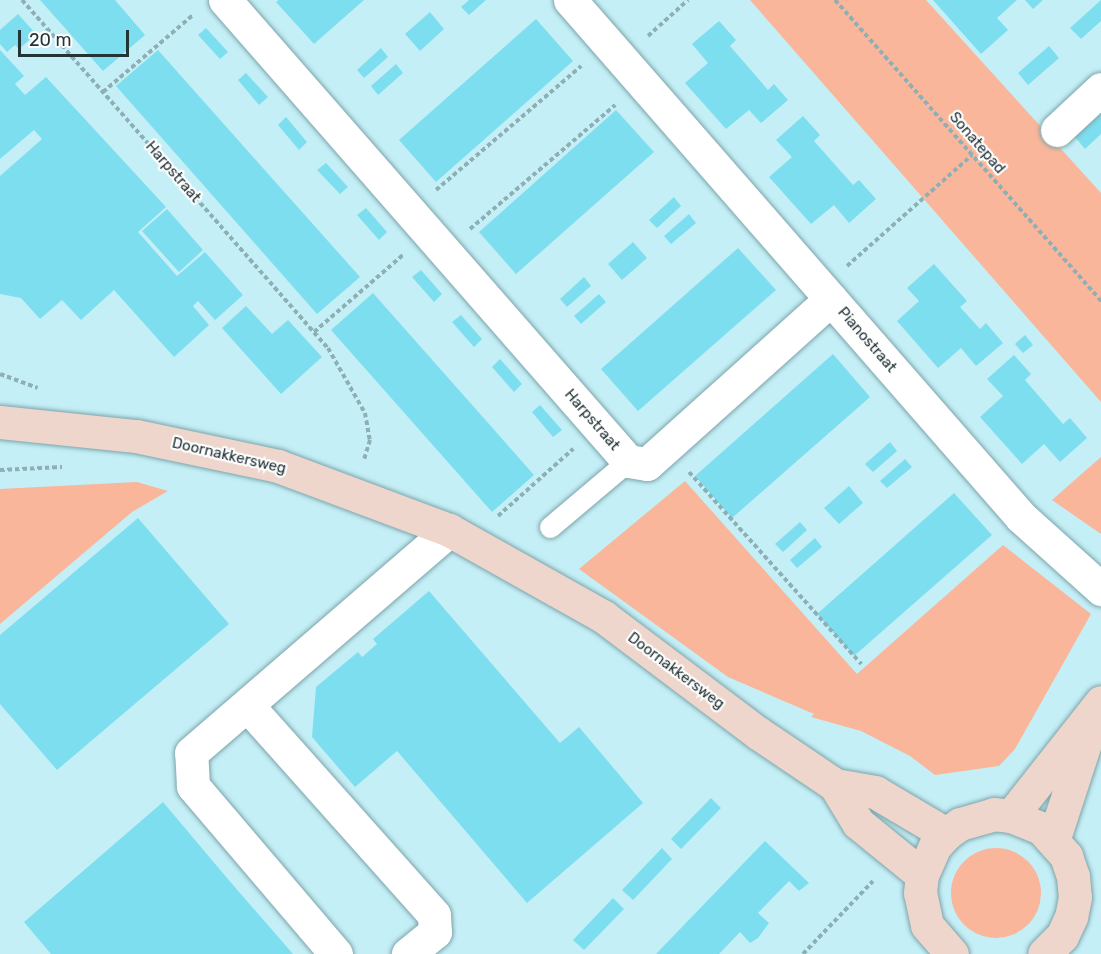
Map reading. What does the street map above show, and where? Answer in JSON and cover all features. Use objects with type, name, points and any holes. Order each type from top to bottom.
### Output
[{"type":"street","name":"Pianostraat","points":[[570,0],[1021,517],[1101,589]]},
{"type":"street","name":"Harpstraat","points":[[213,4],[428,232],[628,461],[647,464],[831,299]]},
{"type":"street","points":[[1057,130],[1101,89]]},
{"type":"street","name":"Doornakkersweg","points":[[0,422],[136,436],[278,466],[353,493],[459,536],[604,617],[758,733],[835,784],[875,792],[946,834]]},
{"type":"street","points":[[336,954],[194,786],[191,753],[247,705],[459,536]]},
{"type":"street","points":[[247,705],[434,915],[435,932],[408,954]]},
{"type":"street","points":[[1011,816],[1051,762],[1098,707]]},
{"type":"street","points":[[1054,838],[1098,707]]},
{"type":"street","name":"Doornakkersweg","points":[[835,784],[858,823],[922,875]]},
{"type":"street","points":[[938,949],[922,909],[922,875],[935,846],[946,834],[977,817],[1011,816],[1041,828],[1054,838],[1073,876],[1075,897],[1062,948]]},
{"type":"lane","points":[[550,527],[628,461]]},
{"type":"path","name":"Harpstraat","points":[[22,0],[328,348],[365,413],[370,440],[353,493]]},
{"type":"path","points":[[314,332],[623,62],[688,0]]},
{"type":"path","name":"Sonatepad","points":[[835,0],[1101,301]]},
{"type":"path","points":[[103,92],[213,4]]},
{"type":"path","points":[[428,232],[623,62]]},
{"type":"path","points":[[831,299],[846,267],[972,155]]},
{"type":"path","points":[[459,536],[599,427]]},
{"type":"path","points":[[667,447],[861,664]]},
{"type":"path","points":[[802,954],[877,877]]},
{"type":"shaded area","points":[[750,0],[926,0],[1101,193],[1101,402]]},
{"type":"shaded area","points":[[1101,457],[1101,534],[1052,500]]},
{"type":"shaded area","points":[[685,481],[857,674],[1003,545],[1091,614],[1015,749],[999,766],[935,775],[910,756],[861,731],[811,717],[814,714],[728,677],[579,569]]},
{"type":"shaded area","points":[[137,482],[168,491],[132,512],[0,624],[0,489]]},
{"type":"shaded area","points":[[996,848],[1013,851],[1028,861],[1038,876],[1041,893],[1038,910],[1028,925],[1013,935],[996,938],[979,935],[964,925],[954,910],[951,893],[954,876],[964,861],[979,851]]},
{"type":"building","points":[[40,0],[115,0],[145,35],[103,71]]},
{"type":"building","points":[[279,0],[364,0],[314,44],[276,2]]},
{"type":"building","points":[[469,0],[486,0],[469,15],[461,7]]},
{"type":"building","points":[[933,0],[1017,0],[997,18],[1008,30],[981,54]]},
{"type":"building","points":[[1025,0],[1043,0],[1033,9]]},
{"type":"building","points":[[1101,0],[1101,21],[1081,39],[1070,28]]},
{"type":"building","points":[[430,12],[444,29],[420,51],[405,34]]},
{"type":"building","points":[[18,14],[36,34],[19,49],[15,45],[7,52],[0,44],[0,30]]},
{"type":"building","points":[[536,19],[573,61],[436,182],[399,140]]},
{"type":"building","points":[[719,21],[736,40],[730,46],[768,90],[774,84],[788,100],[761,123],[749,110],[726,129],[685,83],[708,63],[692,44]]},
{"type":"building","points":[[206,28],[228,52],[220,59],[198,35]]},
{"type":"building","points":[[1049,46],[1059,58],[1028,85],[1018,73]]},
{"type":"building","points":[[381,48],[388,57],[364,78],[357,70]]},
{"type":"building","points":[[0,50],[24,76],[15,84],[25,95],[46,77],[166,207],[138,232],[177,276],[205,252],[243,295],[215,320],[198,301],[193,306],[209,325],[174,357],[114,290],[81,320],[62,300],[40,319],[21,298],[0,294],[0,176],[42,139],[34,130],[0,159]]},
{"type":"building","points":[[158,50],[360,277],[317,314],[116,86]]},
{"type":"building","points":[[396,64],[403,73],[378,95],[371,86]]},
{"type":"building","points":[[246,73],[268,97],[259,105],[238,80]]},
{"type":"building","points":[[616,110],[654,152],[516,274],[479,232]]},
{"type":"building","points":[[1101,114],[1101,134],[1085,149],[1075,137]]},
{"type":"building","points":[[803,116],[820,135],[814,141],[853,185],[859,180],[876,199],[849,223],[834,205],[811,224],[769,177],[792,157],[776,140]]},
{"type":"building","points":[[286,117],[307,142],[299,150],[278,125]]},
{"type":"building","points":[[326,163],[348,187],[340,194],[317,170]]},
{"type":"building","points":[[674,197],[681,206],[657,228],[649,220]]},
{"type":"building","points":[[366,208],[387,232],[379,240],[357,215]]},
{"type":"building","points":[[167,209],[203,250],[179,272],[142,231]]},
{"type":"building","points":[[689,214],[696,223],[671,244],[664,236]]},
{"type":"building","points":[[633,242],[647,258],[622,280],[608,264]]},
{"type":"building","points":[[738,248],[776,290],[638,411],[601,369]]},
{"type":"building","points":[[934,264],[967,301],[960,307],[980,329],[986,323],[1003,343],[976,366],[961,348],[938,368],[897,321],[919,301],[907,288]]},
{"type":"building","points":[[421,270],[442,294],[434,302],[412,277]]},
{"type":"building","points":[[584,277],[591,286],[567,307],[560,299]]},
{"type":"building","points":[[373,293],[534,475],[492,512],[331,330]]},
{"type":"building","points":[[599,294],[606,302],[581,324],[574,316]]},
{"type":"building","points":[[246,306],[272,334],[288,320],[322,357],[281,394],[222,328]]},
{"type":"building","points":[[461,315],[482,339],[474,347],[452,322]]},
{"type":"building","points":[[1025,335],[1033,345],[1023,353],[1015,344]]},
{"type":"building","points":[[833,354],[870,397],[732,518],[695,476]]},
{"type":"building","points":[[1014,355],[1031,374],[1025,380],[1063,424],[1070,418],[1087,438],[1060,462],[1044,444],[1022,464],[980,417],[1003,396],[987,379]]},
{"type":"building","points":[[500,359],[522,384],[514,392],[492,367]]},
{"type":"building","points":[[540,405],[562,430],[553,437],[532,412]]},
{"type":"building","points":[[890,442],[897,451],[873,472],[865,464]]},
{"type":"building","points":[[905,459],[912,467],[887,488],[880,481]]},
{"type":"building","points":[[849,486],[863,503],[839,524],[824,508]]},
{"type":"building","points":[[954,493],[992,535],[854,656],[817,614]]},
{"type":"building","points":[[138,518],[229,624],[57,770],[0,704],[0,635]]},
{"type":"building","points":[[800,522],[807,530],[783,552],[775,544]]},
{"type":"building","points":[[815,538],[822,547],[797,568],[790,560]]},
{"type":"building","points":[[429,591],[560,743],[579,727],[643,803],[527,903],[397,751],[355,787],[312,737],[316,687],[358,652],[362,657],[377,644],[373,639]]},
{"type":"building","points":[[711,798],[721,808],[681,849],[671,839]]},
{"type":"building","points":[[163,802],[293,954],[51,954],[24,922]]},
{"type":"building","points":[[765,841],[809,883],[799,891],[789,881],[758,913],[769,923],[758,938],[750,943],[740,932],[719,954],[656,954]]},
{"type":"building","points":[[662,848],[672,859],[633,900],[622,890]]},
{"type":"building","points":[[613,898],[624,909],[584,950],[573,940]]}]
